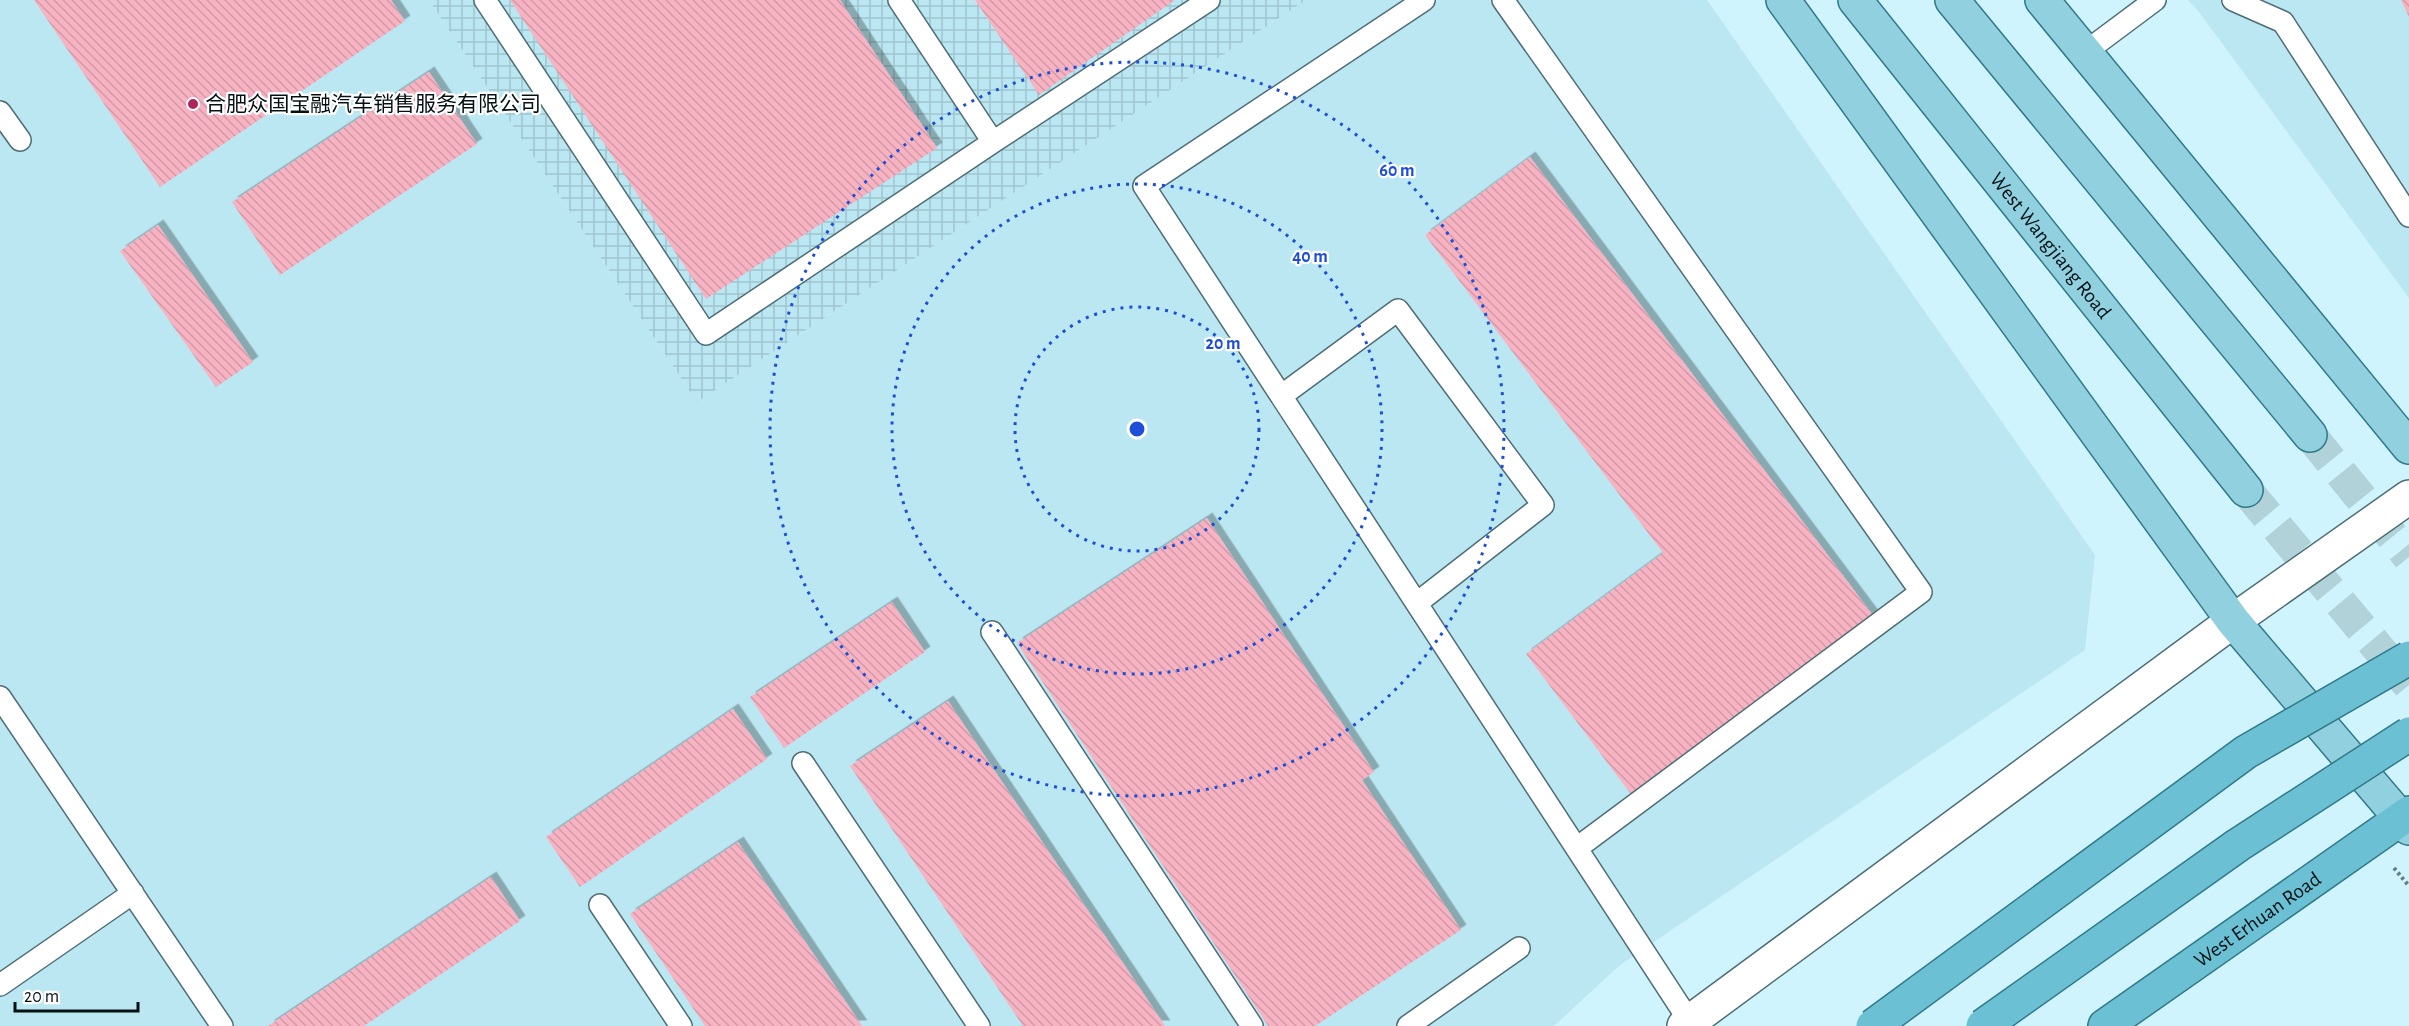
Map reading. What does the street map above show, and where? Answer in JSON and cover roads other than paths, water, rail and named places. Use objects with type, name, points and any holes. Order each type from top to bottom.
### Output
[{"type":"highway","points":[[1873,1026],[2246,752],[2409,658]]},
{"type":"highway","points":[[1983,1026],[2238,845],[2409,734]]},
{"type":"highway","name":"West Erhuan Road","points":[[2105,1026],[2406,820]]},
{"type":"main road","points":[[1783,0],[2233,621],[2406,820]]},
{"type":"main road","name":"West Wangjiang Road","points":[[1855,0],[2246,490]]},
{"type":"main road","points":[[1952,0],[2310,435]]},
{"type":"main road","points":[[2042,0],[2409,447]]},
{"type":"street","points":[[1687,1024],[2233,621],[2409,497]]},
{"type":"lane","points":[[485,0],[706,334],[1209,0]]},
{"type":"lane","points":[[899,0],[993,142]]},
{"type":"lane","points":[[1424,0],[1144,186],[1576,848],[1687,1024]]},
{"type":"lane","points":[[1503,0],[1922,592],[1576,848]]},
{"type":"lane","points":[[2084,53],[2155,0]]},
{"type":"lane","points":[[2233,0],[2283,22],[2409,216]]},
{"type":"lane","points":[[0,112],[20,140]]},
{"type":"lane","points":[[1281,396],[1398,310],[1543,505],[1417,603]]},
{"type":"lane","points":[[992,632],[1252,1026]]},
{"type":"lane","points":[[0,697],[222,1026]]},
{"type":"lane","points":[[803,763],[979,1026]]},
{"type":"lane","points":[[0,985],[133,893]]},
{"type":"lane","points":[[600,905],[681,1026]]},
{"type":"lane","points":[[1408,1026],[1519,948]]},
{"type":"tunnel","points":[[2310,435],[2409,557]]},
{"type":"tunnel","points":[[2246,490],[2409,685]]},
{"type":"place","name":"合肥众国宝融汽车销售服务有限公司","points":[[193,104]]}]
